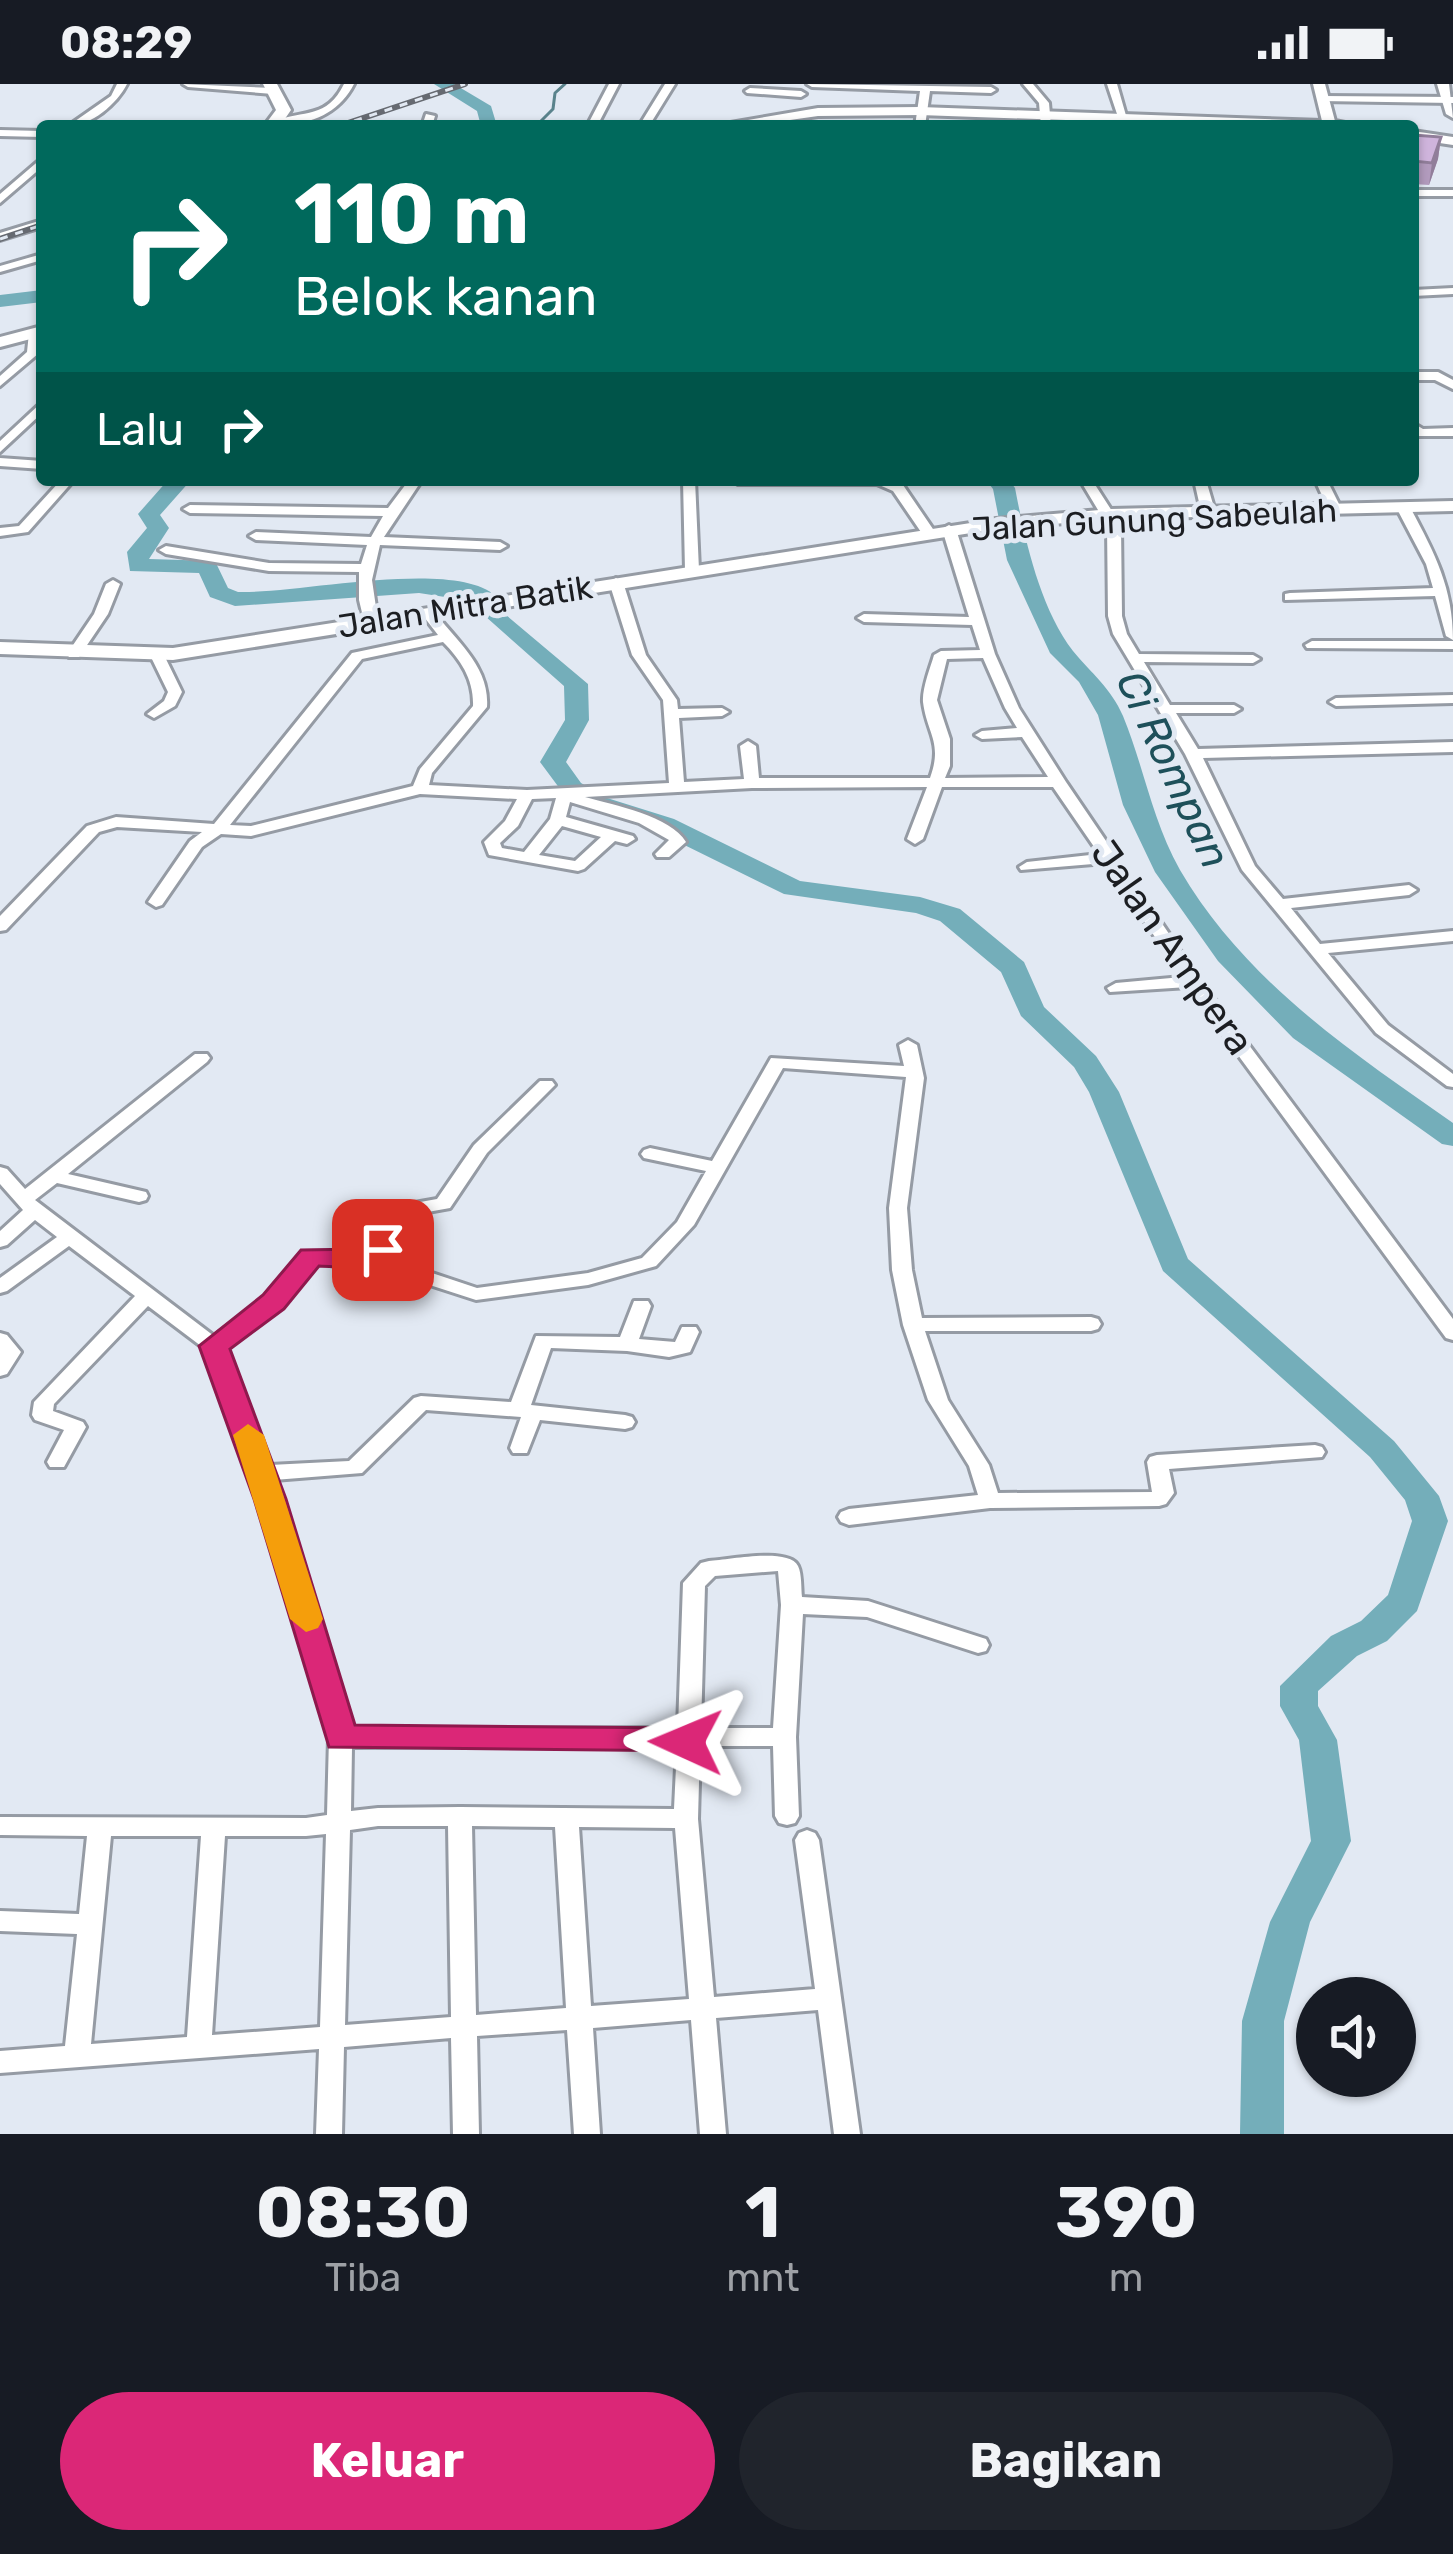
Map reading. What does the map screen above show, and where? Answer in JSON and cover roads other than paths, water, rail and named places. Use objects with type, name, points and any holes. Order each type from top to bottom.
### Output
[{"type":"highway","points":[[272,87],[284,110],[278,120]]},
{"type":"highway","points":[[0,342],[36,333]]},
{"type":"main road","points":[[1443,84],[1452,105]]},
{"type":"main road","points":[[782,120],[818,112],[1117,120]]},
{"type":"main road","points":[[1419,136],[1453,144]]},
{"type":"main road","name":"Jalan Gunung Sabeulah","points":[[928,532],[1111,514],[1453,506]]},
{"type":"main road","name":"Jalan Mitra Batik","points":[[0,648],[158,655],[928,532]]},
{"type":"street","points":[[82,120],[115,98],[122,84]]},
{"type":"street","points":[[188,84],[272,87]]},
{"type":"street","points":[[296,120],[337,106],[349,84]]},
{"type":"street","points":[[595,120],[614,84]]},
{"type":"street","points":[[648,120],[670,84]]},
{"type":"street","points":[[801,94],[812,84],[991,90]]},
{"type":"street","points":[[1028,84],[1047,120]]},
{"type":"street","points":[[1112,84],[1117,120]]},
{"type":"street","points":[[920,118],[926,86]]},
{"type":"street","points":[[750,91],[801,94],[818,112]]},
{"type":"street","points":[[1321,91],[1452,105]]},
{"type":"street","points":[[0,133],[36,134]]},
{"type":"street","points":[[0,200],[36,167]]},
{"type":"street","points":[[1419,193],[1453,193]]},
{"type":"street","points":[[0,237],[36,225]]},
{"type":"street","points":[[0,269],[36,259]]},
{"type":"street","points":[[1419,298],[1453,291]]},
{"type":"street","points":[[1419,298],[1453,302]]},
{"type":"street","points":[[0,382],[33,353],[36,340]]},
{"type":"street","points":[[1419,376],[1438,376],[1453,385]]},
{"type":"street","points":[[0,448],[36,412]]},
{"type":"street","points":[[1419,432],[1453,432]]},
{"type":"street","points":[[0,462],[36,465]]},
{"type":"street","points":[[0,532],[23,529],[62,486]]},
{"type":"street","points":[[371,621],[363,580],[373,543],[411,486]]},
{"type":"street","points":[[689,486],[692,570]]},
{"type":"street","points":[[893,486],[928,532]]},
{"type":"street","points":[[1090,486],[1111,514],[1115,616],[1132,658],[1192,754],[1248,867],[1382,1029],[1453,1082]]},
{"type":"street","points":[[1202,486],[1208,511]]},
{"type":"street","points":[[1325,486],[1335,510]]},
{"type":"street","points":[[190,509],[391,512]]},
{"type":"street","points":[[1312,645],[1453,640],[1441,592],[1405,509]]},
{"type":"street","name":"Jalan Ampera","points":[[949,529],[988,654],[1058,782],[1193,981],[1453,1333]]},
{"type":"street","points":[[256,536],[500,546]]},
{"type":"street","points":[[166,550],[363,580]]},
{"type":"street","points":[[616,582],[639,655],[674,714],[676,788]]},
{"type":"street","points":[[74,654],[101,614],[113,584]]},
{"type":"street","points":[[1290,597],[1441,592]]},
{"type":"street","points":[[420,789],[425,772],[480,707],[482,695],[472,668],[443,638],[428,613]]},
{"type":"street","points":[[864,618],[978,621]]},
{"type":"street","points":[[156,902],[196,844],[218,829],[357,656],[443,638]]},
{"type":"street","points":[[915,839],[944,750],[930,700],[941,655],[988,654]]},
{"type":"street","points":[[154,714],[170,704],[175,692],[158,655]]},
{"type":"street","points":[[1132,658],[1253,659]]},
{"type":"street","points":[[1336,702],[1452,704]]},
{"type":"street","points":[[1163,710],[1234,709]]},
{"type":"street","points":[[674,714],[722,712]]},
{"type":"street","points":[[1327,728],[1338,749]]},
{"type":"street","points":[[982,736],[1028,732]]},
{"type":"street","points":[[748,746],[752,783]]},
{"type":"street","points":[[1192,754],[1453,747]]},
{"type":"street","points":[[0,926],[101,825],[132,820],[259,830],[420,789],[527,795],[752,783],[1058,782]]},
{"type":"street","points":[[528,858],[574,793]]},
{"type":"street","points":[[574,793],[676,837],[678,842],[663,854]]},
{"type":"street","points":[[527,795],[512,823],[492,842],[495,852],[583,866],[620,837],[558,820]]},
{"type":"street","points":[[1027,867],[1110,858]]},
{"type":"street","points":[[1278,905],[1408,890]]},
{"type":"street","points":[[1318,950],[1453,936]]},
{"type":"street","points":[[1116,988],[1193,981]]},
{"type":"street","points":[[908,1046],[915,1072],[898,1208],[913,1325],[938,1400],[979,1465],[990,1501]]},
{"type":"street","points":[[0,1240],[53,1176],[201,1058]]},
{"type":"street","points":[[214,1346],[274,1302],[311,1256],[369,1259],[476,1294],[588,1279],[649,1262],[686,1225],[714,1167],[777,1062],[915,1072]]},
{"type":"street","points":[[369,1259],[383,1250],[405,1210],[442,1204],[479,1149],[546,1084]]},
{"type":"street","points":[[650,1154],[714,1167]]},
{"type":"street","points":[[0,1173],[69,1237],[214,1346],[262,1473],[341,1738],[329,2134]]},
{"type":"street","points":[[53,1176],[139,1196]]},
{"type":"street","points":[[0,1287],[69,1237]]},
{"type":"street","points":[[57,1462],[76,1427],[42,1414],[44,1402],[148,1294]]},
{"type":"street","points":[[627,1344],[641,1306]]},
{"type":"street","points":[[913,1325],[1091,1324]]},
{"type":"street","points":[[520,1448],[543,1341],[553,1337],[674,1351],[683,1347],[689,1332]]},
{"type":"street","points":[[0,1340],[11,1352],[0,1369]]},
{"type":"street","points":[[262,1473],[360,1466],[421,1402],[625,1422]]},
{"type":"street","points":[[849,1517],[990,1501],[1159,1499],[1163,1493],[1154,1467],[1157,1462],[1315,1453]]},
{"type":"street","points":[[712,2134],[686,1819],[691,1596],[700,1573],[781,1563],[788,1567],[792,1605],[784,1738],[788,1816]]},
{"type":"street","points":[[792,1605],[868,1609],[978,1645]]},
{"type":"street","points":[[341,1738],[686,1742],[784,1738]]},
{"type":"street","points":[[0,1826],[305,1827],[460,1816],[686,1819]]},
{"type":"street","points":[[460,1816],[466,2134]]},
{"type":"street","points":[[566,1818],[587,2134]]},
{"type":"street","points":[[199,2044],[214,1827]]},
{"type":"street","points":[[77,2056],[100,1829]]},
{"type":"street","points":[[808,1840],[847,2134]]},
{"type":"street","points":[[0,1921],[90,1924]]},
{"type":"street","points":[[0,2062],[827,2000]]},
{"type":"waterway","points":[[442,84],[485,109],[488,120]]},
{"type":"waterway","points":[[542,120],[565,84]]},
{"type":"waterway","points":[[0,301],[36,297]]},
{"type":"waterway","points":[[175,486],[149,514],[158,528],[156,537],[138,552],[138,566],[207,566],[218,592],[235,599],[419,586],[484,596]]},
{"type":"waterway","name":"Ci Rompan","points":[[1002,486],[1018,560],[1062,653],[1089,678],[1110,715],[1136,805],[1168,872],[1228,955],[1303,1032],[1453,1137]]},
{"type":"waterway","points":[[493,611],[576,684],[577,720],[553,762],[572,788],[598,803],[665,825],[794,888],[920,905],[950,915],[1014,968],[1031,1010],[1086,1062],[1104,1092],[1174,1264],[1382,1449],[1421,1496],[1430,1521],[1404,1601],[1374,1631],[1344,1646],[1299,1686],[1299,1706],[1318,1740],[1331,1841],[1290,1922],[1263,2021],[1262,2134]]},
{"type":"railway","points":[[357,120],[465,84]]},
{"type":"railway","points":[[0,239],[36,227]]}]
